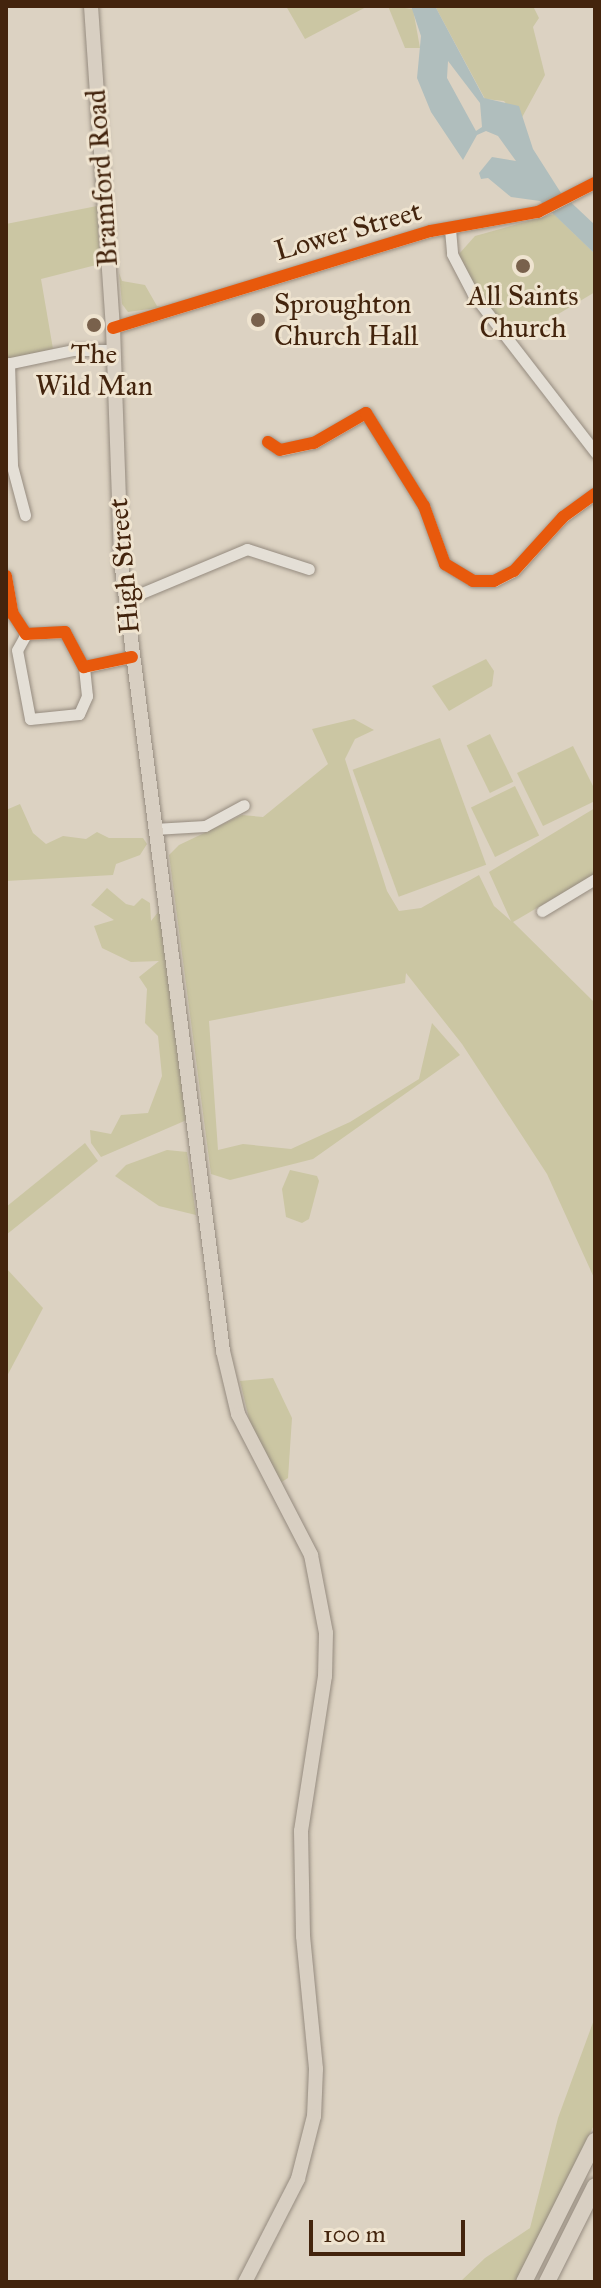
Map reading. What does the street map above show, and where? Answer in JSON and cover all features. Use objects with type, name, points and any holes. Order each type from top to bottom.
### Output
[{"type":"highway","points":[[524,2282],[595,2141]]},
{"type":"highway","points":[[547,2282],[595,2186]]},
{"type":"main road","name":"Bramford Road","points":[[91,6],[113,350]]},
{"type":"main road","name":"High Street","points":[[113,350],[125,600],[223,1351],[238,1414],[311,1555],[326,1633],[325,1676],[301,1831],[303,1936],[316,2069],[314,2116],[298,2179],[245,2282]]},
{"type":"street","name":"Lower Street","points":[[113,328],[450,229],[538,212],[573,197],[595,183]]},
{"type":"street","points":[[450,229],[452,254],[473,294],[595,452]]},
{"type":"street","points":[[25,515],[12,466],[8,363],[73,350],[113,350]]},
{"type":"street","points":[[268,442],[280,450],[314,443],[366,413],[424,506],[440,557],[466,579],[494,581],[514,571],[563,517],[595,494]]},
{"type":"street","points":[[125,600],[247,549],[309,569]]},
{"type":"street","points":[[6,576],[13,614],[26,634]]},
{"type":"street","points":[[65,632],[84,667],[87,696],[79,714],[30,719],[17,650],[26,634],[65,632]]},
{"type":"street","points":[[84,667],[132,657]]},
{"type":"street","points":[[154,829],[205,826],[244,805]]},
{"type":"street","points":[[542,911],[595,879]]},
{"type":"shaded area","points":[[286,6],[368,6],[305,39]]},
{"type":"shaded area","points":[[388,6],[413,9],[420,48],[405,48]]},
{"type":"shaded area","points":[[411,6],[435,6],[484,98],[519,106],[533,149],[561,193],[595,225],[595,254],[540,201],[511,197],[488,178],[481,179],[479,173],[492,157],[516,161],[498,136],[486,131],[477,135],[463,160],[431,112],[417,78],[421,36]],"holes":[[[448,61],[480,103],[482,127],[476,131],[447,78]]]},
{"type":"shaded area","points":[[435,6],[533,6],[539,18],[533,27],[545,75],[520,121],[504,101],[485,99]]},
{"type":"shaded area","points":[[97,206],[100,264],[41,279],[53,349],[6,359],[6,224]]},
{"type":"shaded area","points":[[554,214],[595,254],[595,292],[515,340],[471,284],[459,254],[475,236]]},
{"type":"shaded area","points":[[119,273],[122,281],[145,285],[157,306],[164,307],[128,312],[122,304]]},
{"type":"shaded area","points":[[486,659],[494,671],[492,686],[449,711],[432,686]]},
{"type":"shaded area","points":[[354,719],[374,730],[355,739],[345,759],[387,891],[399,911],[421,908],[479,875],[494,906],[511,921],[489,872],[595,808],[595,874],[513,922],[595,1003],[595,1280],[547,1174],[462,1044],[406,973],[405,983],[209,1021],[218,1150],[243,1144],[291,1149],[350,1122],[419,1079],[432,1023],[460,1055],[313,1159],[230,1180],[211,1174],[169,855],[179,845],[242,815],[263,817],[328,764],[312,729]]},
{"type":"shaded area","points":[[490,734],[513,782],[490,793],[467,745]]},
{"type":"shaded area","points":[[440,738],[486,865],[399,897],[353,770]]},
{"type":"shaded area","points":[[573,746],[595,790],[595,801],[543,826],[517,773]]},
{"type":"shaded area","points":[[515,786],[539,835],[495,857],[471,807]]},
{"type":"shaded area","points":[[20,804],[33,833],[46,844],[63,836],[86,839],[97,832],[109,838],[143,838],[147,844],[140,855],[116,864],[113,875],[6,881],[6,810]]},
{"type":"shaded area","points":[[107,888],[126,904],[134,906],[142,898],[150,903],[151,921],[159,911],[189,1119],[101,1157],[91,1143],[90,1130],[111,1134],[121,1115],[148,1113],[162,1076],[158,1036],[145,1023],[147,989],[139,977],[159,961],[131,962],[102,948],[94,926],[114,920],[91,905]]},
{"type":"shaded area","points":[[85,1143],[98,1161],[6,1235],[6,1207]]},
{"type":"shaded area","points":[[167,1150],[187,1152],[196,1215],[159,1206],[115,1176],[126,1165]]},
{"type":"shaded area","points":[[290,1170],[317,1176],[319,1181],[309,1219],[302,1223],[286,1217],[282,1189]]},
{"type":"shaded area","points":[[6,1268],[43,1308],[6,1378]]},
{"type":"shaded area","points":[[273,1378],[292,1418],[288,1478],[280,1483],[251,1427],[240,1381]]},
{"type":"shaded area","points":[[595,2017],[595,2123],[518,2282],[460,2282],[485,2258],[530,2228],[558,2118]]},
{"type":"cycle path","points":[[113,328],[431,231],[538,212],[595,183]]},
{"type":"cycle path","points":[[268,442],[280,450],[314,443],[366,413],[424,506],[445,564],[473,581],[494,581],[514,571],[563,517],[595,494]]},
{"type":"cycle path","points":[[6,576],[13,614],[26,634],[65,632],[84,667],[132,657]]},
{"type":"place","name":"All Saints Church","points":[[523,266]]},
{"type":"place","name":"Sproughton Church Hall","points":[[258,320]]},
{"type":"place","name":"The Wild Man","points":[[94,325]]}]
